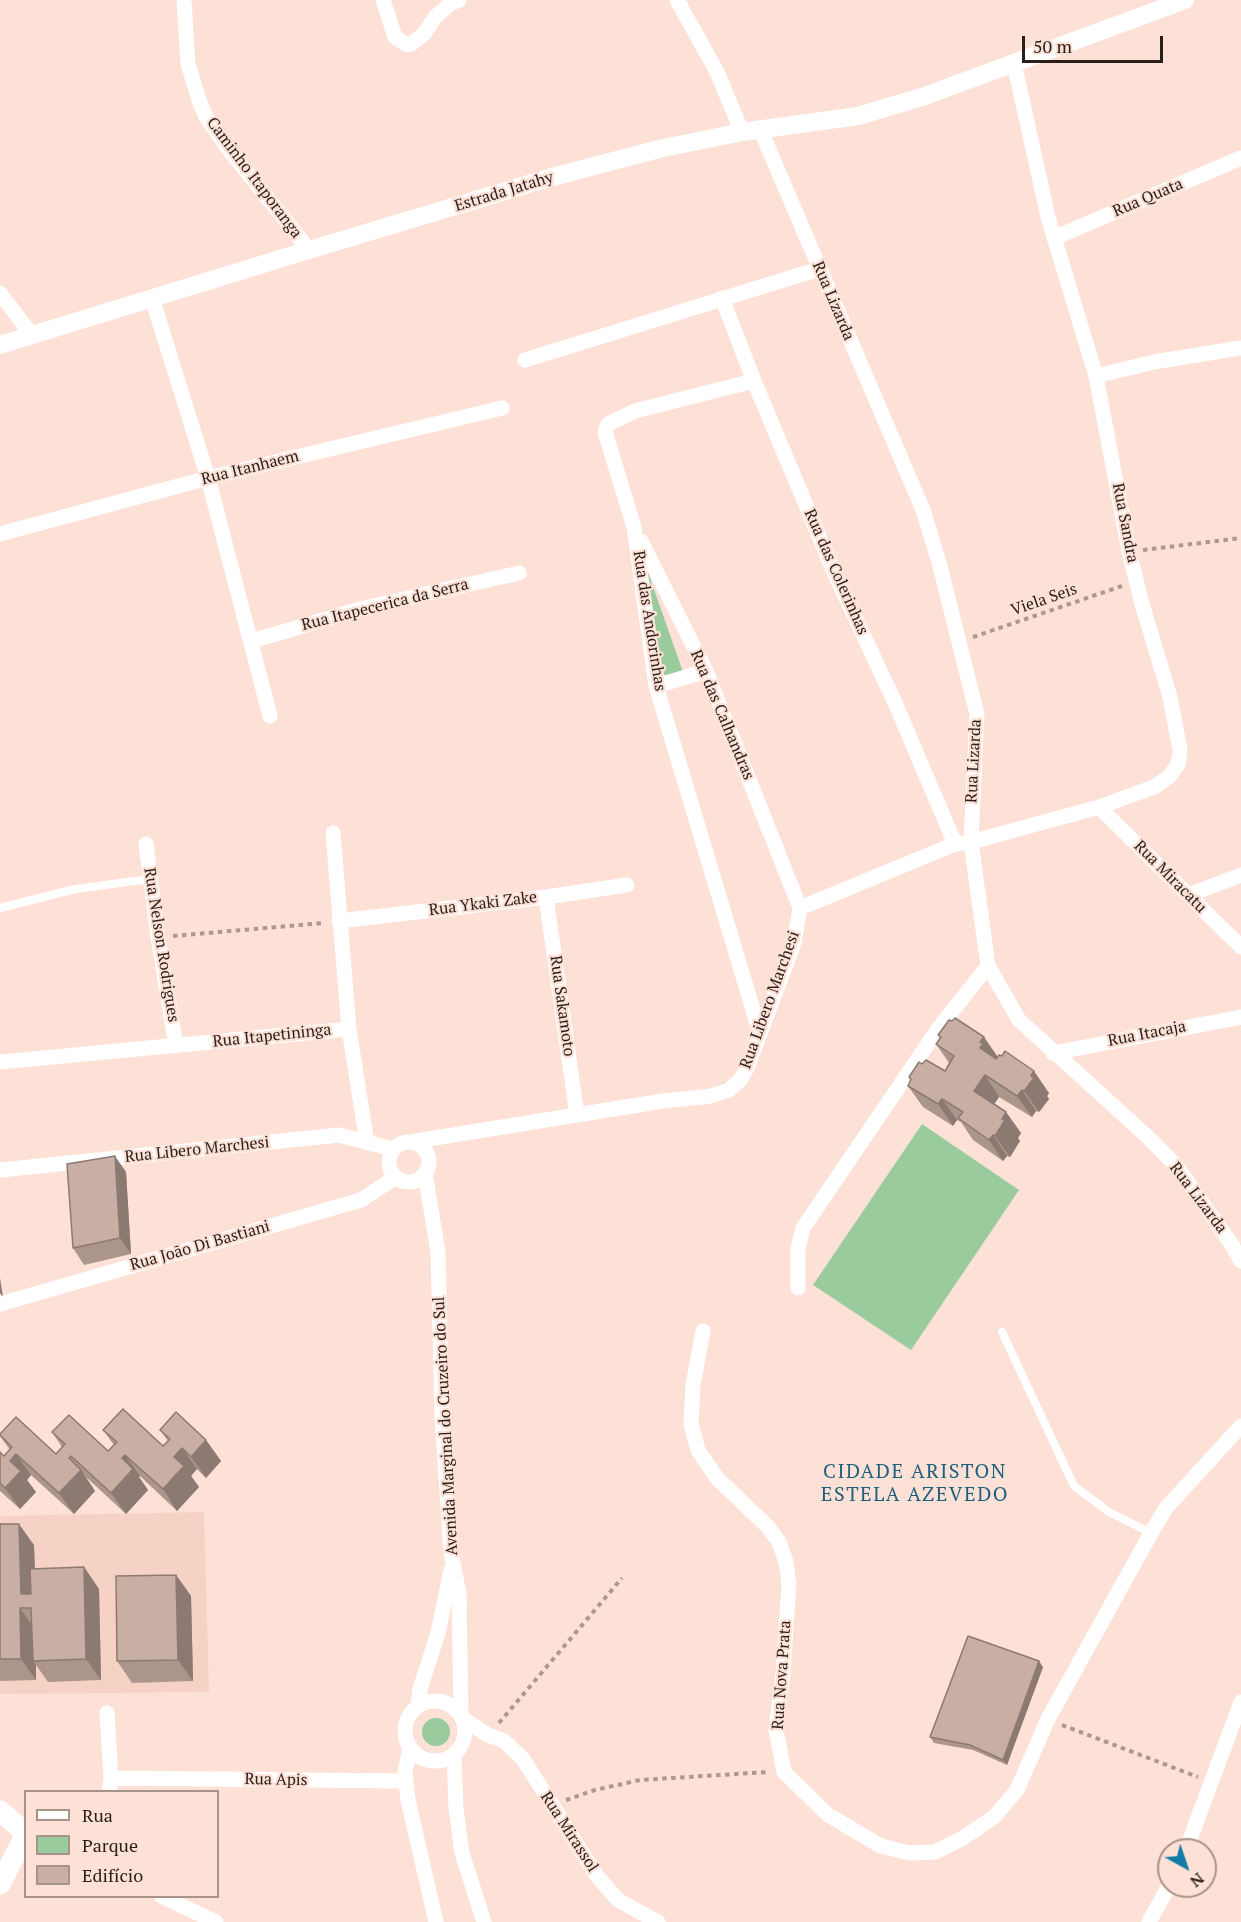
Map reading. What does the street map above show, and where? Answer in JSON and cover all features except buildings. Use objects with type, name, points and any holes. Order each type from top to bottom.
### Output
[{"type":"main road","points":[[0,1811],[24,1832]]},
{"type":"main road","points":[[0,1884],[24,1838]]},
{"type":"street","name":"Caminho Itaporanga","points":[[184,0],[188,64],[200,103],[207,117],[233,154],[309,250]]},
{"type":"street","points":[[383,0],[395,36],[407,45],[424,34],[435,17],[450,4],[459,0]]},
{"type":"street","points":[[677,0],[717,72],[742,132]]},
{"type":"street","name":"Estrada Jatahy","points":[[0,345],[552,177],[659,148],[742,132],[858,116],[922,97],[1185,0]]},
{"type":"street","name":"Rua Sandra","points":[[963,843],[1099,807],[1154,787],[1170,776],[1178,764],[1180,750],[1170,697],[1130,551],[1096,376],[1054,238],[1014,63]]},
{"type":"street","name":"Rua Lizarda","points":[[761,131],[923,510],[939,562],[977,714],[963,843],[988,966],[1018,1020],[1178,1168],[1241,1261]]},
{"type":"street","name":"Rua Quata","points":[[1054,238],[1241,158]]},
{"type":"street","points":[[525,360],[819,269]]},
{"type":"street","points":[[0,293],[31,334]]},
{"type":"street","points":[[152,298],[208,478],[270,716]]},
{"type":"street","name":"Rua das Colerinhas","points":[[722,298],[834,572],[963,843]]},
{"type":"street","points":[[1096,376],[1154,362],[1241,348]]},
{"type":"street","name":"Rua das Andorinhas","points":[[754,381],[635,411],[608,424],[605,432],[634,528],[656,686],[760,1033]]},
{"type":"street","name":"Rua Itanhaem","points":[[0,534],[163,492],[208,478],[502,408]]},
{"type":"street","name":"Rua das Calhandras","points":[[634,528],[706,671],[800,908]]},
{"type":"street","name":"Rua Itapecerica da Serra","points":[[252,641],[360,609],[519,573]]},
{"type":"street","points":[[656,686],[706,671]]},
{"type":"street","name":"Rua Miracatu","points":[[1099,807],[1241,947]]},
{"type":"street","name":"Rua Itapetininga","points":[[0,1062],[349,1029],[333,833]]},
{"type":"street","name":"Rua Libero Marchesi","points":[[410,1142],[663,1101],[711,1096],[729,1090],[740,1080],[747,1068],[794,943],[800,908],[963,843]]},
{"type":"street","name":"Rua Nelson Rodrigues","points":[[146,844],[176,1046]]},
{"type":"street","points":[[1189,895],[1241,874]]},
{"type":"street","name":"Rua Ykaki Zake","points":[[339,921],[546,897],[627,885]]},
{"type":"street","name":"Rua Sakamoto","points":[[546,897],[577,1115]]},
{"type":"street","points":[[798,1288],[798,1249],[803,1228],[938,1029],[988,966]]},
{"type":"street","name":"Rua Itacaja","points":[[1053,1053],[1241,1017]]},
{"type":"street","points":[[349,1029],[367,1143]]},
{"type":"street","name":"Rua Libero Marchesi","points":[[0,1170],[339,1135],[393,1149]]},
{"type":"street","points":[[403,1142],[410,1142],[421,1145],[428,1155],[428,1167],[425,1173],[415,1181],[408,1182],[396,1177],[389,1166],[393,1149],[403,1142]]},
{"type":"street","name":"Avenida Marginal do Cruzeiro do Sul","points":[[425,1173],[438,1252],[442,1416],[452,1564],[459,1605],[461,1717]]},
{"type":"street","name":"Rua João Di Bastiani","points":[[0,1304],[361,1200],[396,1177]]},
{"type":"street","name":"Rua Nova Prata","points":[[703,1331],[693,1385],[691,1425],[698,1450],[717,1478],[768,1527],[779,1542],[786,1562],[789,1584],[783,1673],[776,1730],[784,1772]]},
{"type":"street","points":[[784,1772],[828,1815],[881,1846],[909,1853],[935,1852],[963,1838],[994,1818],[1017,1790],[1048,1719],[1150,1533],[1166,1508],[1241,1426]]},
{"type":"street","points":[[418,1707],[420,1689],[438,1633],[452,1564]]},
{"type":"street","points":[[484,1922],[462,1853],[456,1808],[456,1751],[465,1733],[461,1717],[454,1708],[446,1703],[427,1702],[411,1713],[405,1730],[410,1747],[426,1759],[445,1759],[456,1751],[488,1735]]},
{"type":"street","points":[[1190,1838],[1241,1702]]},
{"type":"street","points":[[107,1713],[110,1785]]},
{"type":"street","name":"Rua Mirassol","points":[[461,1717],[488,1735],[504,1741],[523,1759],[597,1876],[618,1900],[658,1922]]},
{"type":"street","points":[[410,1747],[405,1781],[415,1835],[436,1922]]},
{"type":"street","name":"Rua Apis","points":[[110,1785],[405,1781]]},
{"type":"street","points":[[165,1898],[216,1922]]},
{"type":"street","points":[[1149,1922],[1162,1898]]},
{"type":"lane","points":[[0,908],[75,889],[150,879]]},
{"type":"lane","points":[[1002,1332],[1074,1486],[1109,1512],[1150,1533]]},
{"type":"path","points":[[1130,551],[1241,538]]},
{"type":"path","name":"Viela Seis","points":[[959,642],[1137,581]]},
{"type":"path","points":[[158,937],[339,921]]},
{"type":"path","points":[[488,1735],[622,1578]]},
{"type":"path","points":[[1048,1719],[1210,1781]]},
{"type":"path","points":[[550,1805],[595,1790],[640,1780],[784,1772]]},
{"type":"shaded area","points":[[204,1512],[209,1692],[0,1694],[0,1516]]},
{"type":"green space","points":[[636,538],[683,672],[665,678]]},
{"type":"green space","points":[[922,1124],[1019,1190],[911,1350],[813,1285]]},
{"type":"green space","points":[[436,1718],[446,1722],[450,1732],[446,1742],[436,1746],[426,1742],[422,1732],[426,1722]]},
{"type":"district","name":"CIDADE ARISTON ESTELA AZEVEDO","points":[[915,1484]]}]
